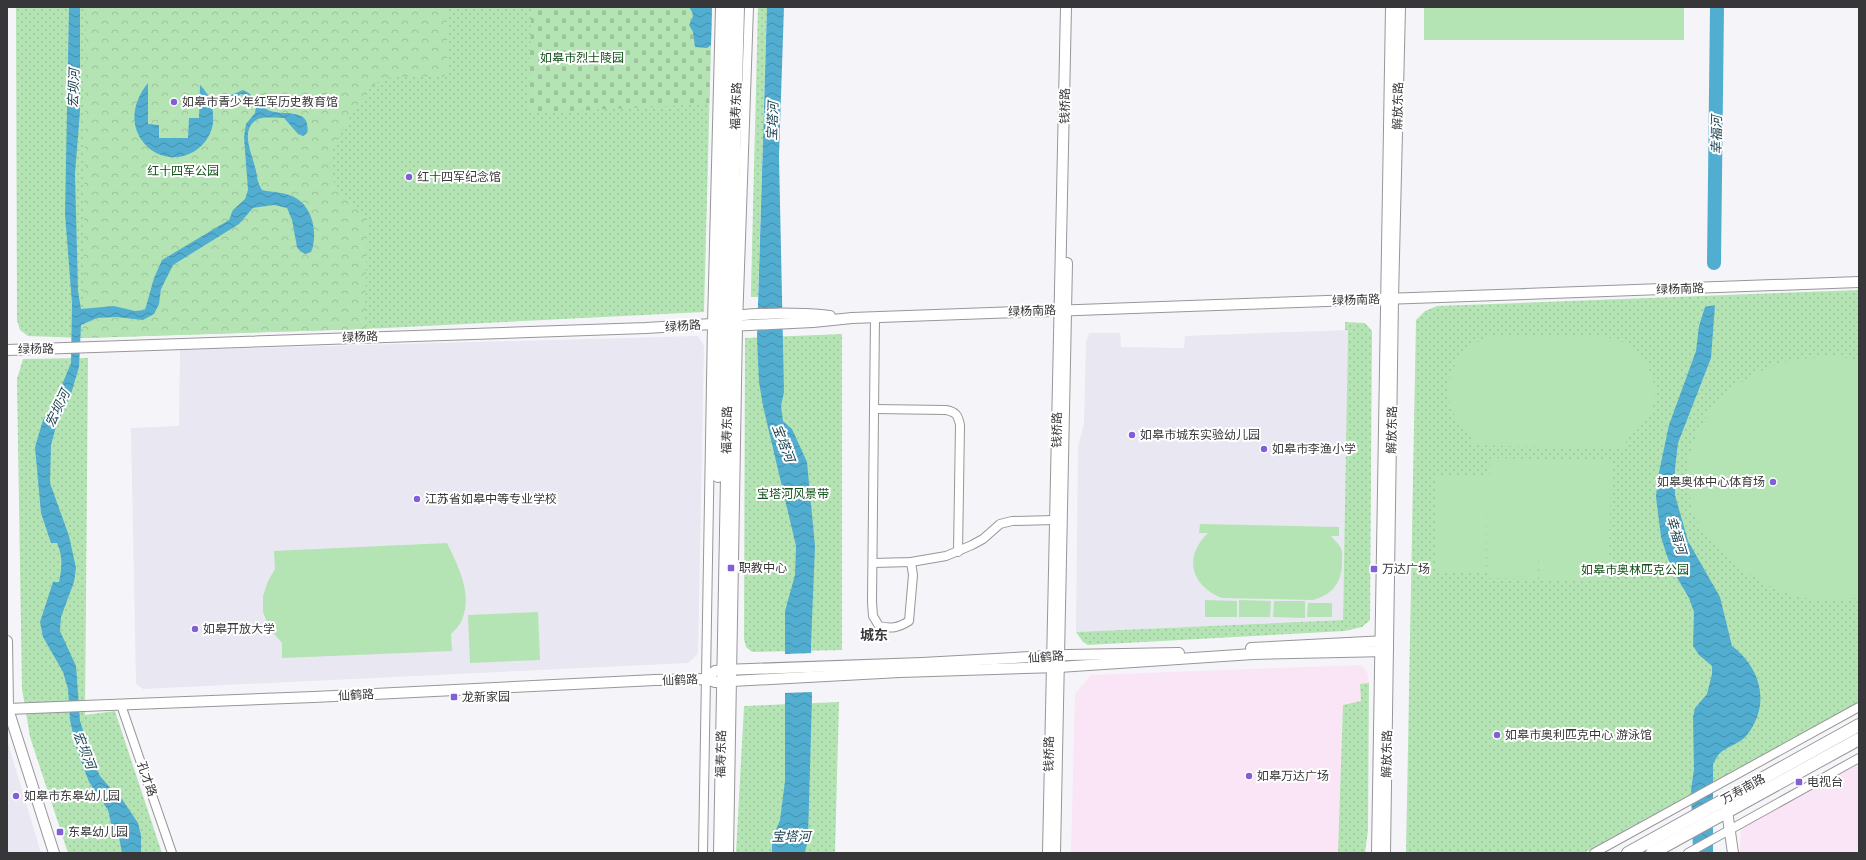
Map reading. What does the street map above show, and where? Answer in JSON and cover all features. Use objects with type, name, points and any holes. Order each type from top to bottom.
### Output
[{"type":"main road","name":"福寿东路","points":[[729,7],[732,321]]},
{"type":"main road","name":"福寿东路","points":[[713,853],[721,676],[732,321],[738,7]]},
{"type":"main road","name":"福寿东路","points":[[720,853],[721,676]]},
{"type":"main road","name":"万寿南路","points":[[1628,853],[1859,725]]},
{"type":"main road","name":"万寿南路","points":[[1652,853],[1859,739]]},
{"type":"street","points":[[720,7],[732,321]]},
{"type":"street","points":[[703,853],[721,676],[732,321],[749,7]]},
{"type":"street","name":"钱桥路","points":[[1056,853],[1055,520],[1063,310],[1066,7]]},
{"type":"street","name":"钱桥路","points":[[1055,656],[1072,7]]},
{"type":"street","name":"解放东路","points":[[1385,853],[1385,646],[1391,7]]},
{"type":"street","name":"解放东路","points":[[1389,299],[1400,7]]},
{"type":"street","name":"绿杨南路","points":[[732,321],[1859,282]]},
{"type":"street","points":[[875,317],[872,616],[879,626],[889,628],[900,627],[909,621],[913,574],[911,562]]},
{"type":"street","name":"绿杨路","points":[[7,350],[646,328],[732,321]]},
{"type":"street","points":[[874,409],[946,410],[954,412],[959,416],[958,552]]},
{"type":"street","points":[[873,563],[911,562],[946,556],[958,552],[983,539],[1000,524],[1012,521],[1055,520]]},
{"type":"street","points":[[7,642],[8,709],[54,853]]},
{"type":"street","name":"解放东路","points":[[1377,853],[1385,646]]},
{"type":"street","name":"仙鹤路","points":[[754,675],[833,666],[1055,656],[1385,646]]},
{"type":"street","name":"仙鹤路","points":[[8,709],[81,707],[721,676],[833,676],[900,672],[1055,667],[1385,646]]},
{"type":"street","name":"钱桥路","points":[[1048,853],[1055,667]]},
{"type":"street","points":[[721,676],[729,853]]},
{"type":"street","name":"孔才路","points":[[121,705],[172,853]]},
{"type":"street","points":[[1594,853],[1859,707]]},
{"type":"street","points":[[1688,853],[1730,828],[1859,758]]},
{"type":"street","points":[[1726,798],[1733,853]]},
{"type":"shaded area","name":"如皋市李渔小学","points":[[1348,330],[1343,620],[1076,632],[1078,447],[1084,424],[1086,342],[1089,333],[1120,333],[1121,347],[1184,348],[1185,336]]},
{"type":"shaded area","name":"江苏省如皋中等专业学校","points":[[698,336],[704,346],[698,654],[688,663],[143,689],[136,684],[131,428],[179,426],[180,350]]},
{"type":"shaded area","points":[[1361,665],[1367,672],[1369,683],[1360,685],[1362,701],[1343,705],[1338,853],[1071,853],[1075,694],[1091,675]]},
{"type":"shaded area","name":"如皋市东皋幼儿园","points":[[7,740],[41,853],[7,853]]},
{"type":"shaded area","points":[[1859,762],[1859,853],[1740,853],[1741,829]]},
{"type":"green space","name":"红十四军公园","points":[[16,7],[712,7],[704,312],[365,329],[83,338],[28,336],[20,330],[17,320]]},
{"type":"green space","points":[[86,7],[447,7],[447,70],[444,77],[395,77],[380,81],[374,85],[352,113],[331,156],[331,172],[334,182],[347,199],[367,219],[365,329],[83,338]]},
{"type":"green space","name":"如皋市烈士陵园","points":[[531,7],[712,7],[709,104],[529,113]]},
{"type":"green space","points":[[758,7],[767,7],[758,297],[751,297],[751,289]]},
{"type":"green space","points":[[1424,7],[1684,7],[1684,40],[1424,40]]},
{"type":"green space","name":"如皋市奥林匹克公园","points":[[1859,290],[1859,704],[1796,740],[1693,793],[1584,853],[1406,853],[1416,320],[1425,311],[1437,306]]},
{"type":"green space","points":[[1345,322],[1365,323],[1372,331],[1370,620],[1362,627],[1345,631],[1088,645],[1083,642],[1076,632],[1343,620],[1348,330],[1345,330]]},
{"type":"green space","name":"宝塔河风景带","points":[[842,334],[842,650],[752,652],[746,647],[744,639],[745,338]]},
{"type":"green space","points":[[1496,335],[1603,337],[1618,340],[1635,350],[1647,365],[1651,373],[1655,392],[1653,406],[1647,419],[1638,430],[1626,439],[1626,449],[1471,445],[1471,435],[1459,422],[1451,407],[1448,392],[1450,377],[1456,363],[1466,351],[1479,341]]},
{"type":"green space","name":"如皋奥体中心体育场","points":[[1821,357],[1839,357],[1859,360],[1859,597],[1833,601],[1806,598],[1781,591],[1757,579],[1726,556],[1718,549],[1700,526],[1694,512],[1688,485],[1688,464],[1693,444],[1702,425],[1714,407],[1729,392],[1746,379],[1765,369],[1789,361]]},
{"type":"green space","points":[[88,358],[85,715],[115,711],[162,853],[68,853],[30,737],[22,689],[17,379],[23,359]]},
{"type":"green space","points":[[1490,458],[1541,459],[1538,579],[1487,578]]},
{"type":"green space","points":[[1541,459],[1611,460],[1609,581],[1539,580]]},
{"type":"green space","points":[[1437,475],[1487,476],[1486,572],[1435,571]]},
{"type":"green space","points":[[1200,524],[1339,527],[1339,536],[1331,536],[1342,550],[1340,577],[1330,592],[1312,600],[1222,598],[1211,593],[1203,586],[1197,578],[1194,570],[1193,561],[1195,552],[1200,542],[1208,533],[1199,533]]},
{"type":"green space","points":[[447,543],[463,580],[466,600],[462,620],[459,626],[451,634],[452,651],[282,658],[282,643],[270,629],[263,612],[263,596],[268,581],[275,569],[274,551]]},
{"type":"green space","points":[[1205,600],[1237,601],[1237,617],[1205,617]]},
{"type":"green space","points":[[1239,600],[1271,601],[1270,617],[1239,617]]},
{"type":"green space","points":[[1274,601],[1305,601],[1305,618],[1273,617]]},
{"type":"green space","points":[[1308,603],[1332,603],[1332,617],[1307,617]]},
{"type":"green space","points":[[538,612],[540,660],[470,663],[468,615]]},
{"type":"green space","points":[[1369,683],[1368,830],[1365,853],[1338,853],[1343,705],[1361,701],[1360,684]]},
{"type":"green space","points":[[839,702],[835,853],[736,853],[744,706]]},
{"type":"water","name":"宏坝河","points":[[69,7],[80,7],[80,111],[75,174],[78,291],[81,309],[114,306],[135,311],[145,310],[154,278],[162,260],[229,220],[233,210],[245,199],[248,190],[244,137],[246,124],[255,113],[256,106],[251,97],[241,94],[234,99],[223,102],[222,100],[224,98],[243,90],[250,94],[268,110],[301,116],[305,119],[307,125],[307,133],[303,136],[298,134],[284,118],[262,118],[256,120],[251,125],[248,142],[258,181],[262,190],[289,195],[303,204],[308,211],[314,227],[311,252],[305,254],[297,247],[292,220],[287,208],[274,205],[253,208],[239,224],[173,265],[161,289],[159,304],[154,314],[143,320],[116,317],[97,318],[81,325],[79,367],[71,394],[57,423],[51,445],[50,483],[69,536],[76,568],[74,582],[61,617],[60,631],[76,666],[80,721],[93,761],[100,776],[122,799],[138,823],[141,835],[141,853],[122,853],[118,832],[113,832],[108,810],[89,782],[76,747],[70,720],[68,689],[63,672],[43,637],[40,622],[53,582],[59,582],[61,562],[57,543],[51,543],[41,513],[35,447],[43,420],[56,399],[71,363],[72,303],[65,214]]},
{"type":"water","points":[[689,7],[712,7],[711,45],[707,48],[695,47],[693,32],[689,25],[693,16]]},
{"type":"water","name":"宝塔河","points":[[767,7],[784,7],[779,156],[784,392],[781,406],[783,421],[792,429],[807,462],[815,546],[811,645],[812,698],[808,838],[805,853],[772,853],[772,839],[780,820],[785,781],[785,611],[795,575],[796,546],[763,406],[759,382],[757,338]]},
{"type":"water","points":[[148,83],[148,124],[159,125],[159,138],[188,138],[189,118],[199,118],[200,85],[206,93],[211,102],[213,111],[212,127],[209,136],[204,143],[190,154],[175,157],[160,155],[148,147],[138,135],[135,119],[137,102]]},
{"type":"water","points":[[1715,305],[1711,358],[1678,443],[1675,469],[1675,495],[1688,541],[1720,597],[1732,646],[1750,665],[1756,676],[1760,699],[1759,711],[1747,735],[1741,741],[1722,751],[1713,764],[1713,853],[1693,853],[1691,790],[1694,769],[1693,717],[1695,708],[1707,694],[1712,674],[1712,666],[1699,655],[1693,646],[1694,612],[1689,598],[1672,569],[1666,553],[1661,537],[1656,497],[1658,477],[1669,425],[1696,351],[1699,326],[1705,307]]},
{"type":"pier","points":[[813,653],[813,692],[784,693],[784,654]]},
{"type":"waterway","name":"幸福河","points":[[1714,263],[1717,7]]},
{"type":"place","name":"如皋市青少年红军历史教育馆","points":[[174,102]]},
{"type":"place","name":"红十四军纪念馆","points":[[409,177]]},
{"type":"place","name":"如皋市城东实验幼儿园","points":[[1132,435]]},
{"type":"place","name":"如皋市李渔小学","points":[[1264,449]]},
{"type":"place","name":"如皋奥体中心体育场","points":[[1773,482]]},
{"type":"place","name":"江苏省如皋中等专业学校","points":[[417,499]]},
{"type":"place","name":"职教中心","points":[[731,568]]},
{"type":"place","name":"万达广场","points":[[1374,569]]},
{"type":"place","name":"如皋开放大学","points":[[195,629]]},
{"type":"place","name":"龙新家园","points":[[454,697]]},
{"type":"place","name":"如皋市奥利匹克中心 游泳馆","points":[[1497,735]]},
{"type":"place","name":"如皋万达广场","points":[[1249,776]]},
{"type":"place","name":"电视台","points":[[1799,782]]},
{"type":"place","name":"如皋市东皋幼儿园","points":[[16,796]]},
{"type":"place","name":"东皋幼儿园","points":[[60,832]]},
{"type":"district","name":"城东","points":[[874,635]]}]
